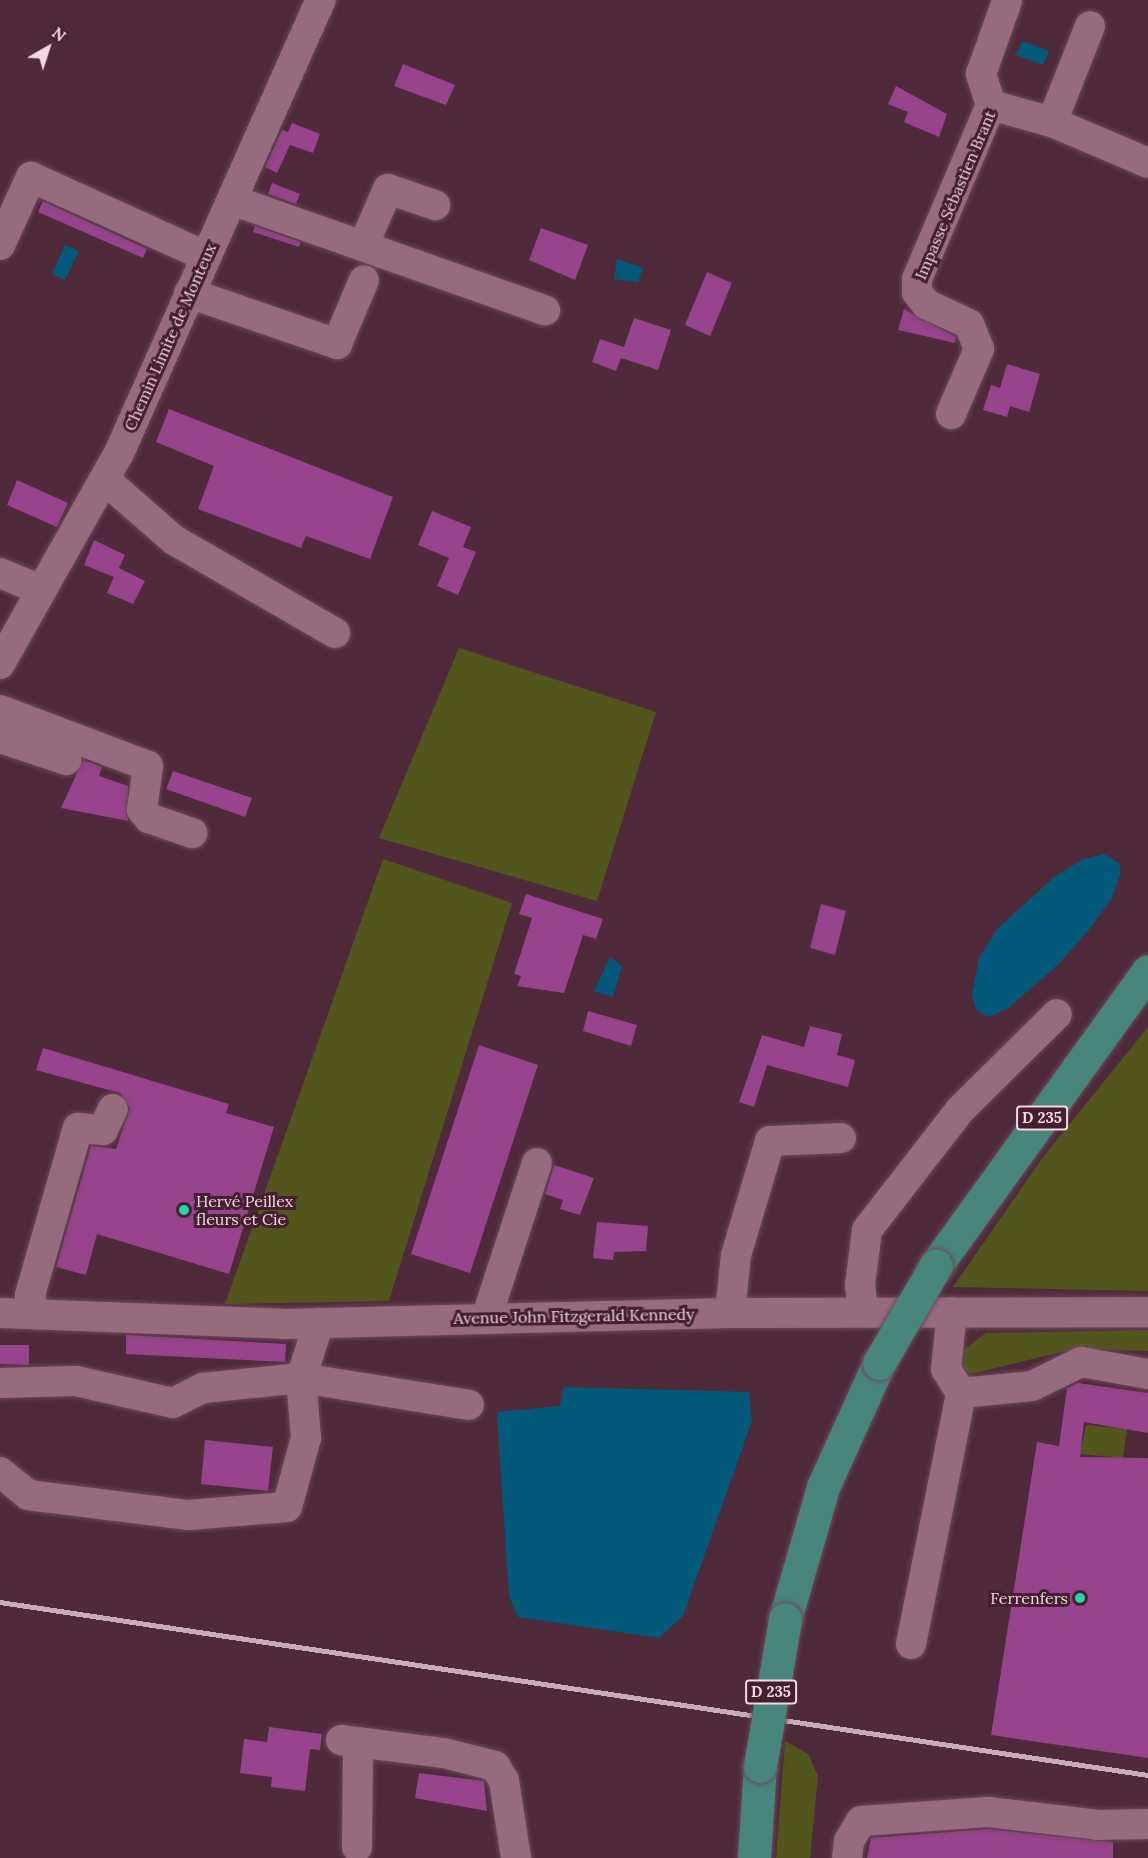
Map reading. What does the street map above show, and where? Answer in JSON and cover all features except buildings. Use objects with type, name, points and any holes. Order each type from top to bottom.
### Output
[{"type":"main road","name":"D 235","points":[[754,1858],[760,1766],[785,1619],[823,1487],[879,1363],[936,1265],[1091,1057],[1148,971]]},
{"type":"main road","points":[[1091,1057],[1148,993]]},
{"type":"street","name":"Chemin Limite de Monteux","points":[[0,664],[13,611],[41,590],[105,480],[321,0]]},
{"type":"street","points":[[991,105],[981,74],[1007,1]]},
{"type":"street","points":[[1052,122],[1090,26]]},
{"type":"street","name":"Impasse Sébastien Brant","points":[[951,414],[979,349],[969,324],[926,304],[917,292],[917,279],[991,105],[1052,122],[1148,163]]},
{"type":"street","points":[[0,245],[31,177],[205,256]]},
{"type":"street","points":[[363,246],[388,189],[435,205]]},
{"type":"street","points":[[232,200],[545,310]]},
{"type":"street","points":[[189,293],[337,344],[364,280]]},
{"type":"street","points":[[105,480],[174,540],[335,633]]},
{"type":"street","points":[[0,573],[41,590]]},
{"type":"street","points":[[0,710],[148,766],[142,810],[192,833]]},
{"type":"street","points":[[0,738],[66,760]]},
{"type":"street","points":[[863,1312],[860,1285],[867,1230],[960,1110],[1057,1014]]},
{"type":"street","points":[[34,1313],[30,1295],[78,1128],[103,1130],[113,1109]]},
{"type":"street","points":[[730,1313],[736,1256],[770,1141],[841,1138]]},
{"type":"street","points":[[486,1318],[537,1163]]},
{"type":"street","points":[[911,1644],[961,1393],[946,1369],[952,1312]]},
{"type":"street","name":"Avenue John Fitzgerald Kennedy","points":[[0,1313],[319,1323],[730,1313],[1148,1312]]},
{"type":"street","points":[[0,1472],[28,1495],[178,1514],[287,1507],[306,1438],[301,1378],[319,1323]]},
{"type":"street","points":[[961,1393],[1032,1386],[1081,1362],[1148,1374]]},
{"type":"street","points":[[0,1383],[76,1381],[173,1403],[203,1388],[301,1378],[469,1405]]},
{"type":"street","points":[[357,1847],[349,1742],[444,1753],[495,1766],[504,1781],[516,1858]]},
{"type":"street","points":[[847,1858],[849,1841],[861,1821],[988,1812],[1098,1825],[1148,1824]]},
{"type":"green space","points":[[459,648],[656,712],[597,901],[379,838]]},
{"type":"green space","points":[[383,859],[512,903],[389,1301],[225,1304]]},
{"type":"green space","points":[[1148,1027],[1148,1291],[953,1287],[1043,1157]]},
{"type":"green space","points":[[1148,1330],[1148,1351],[1074,1349],[970,1374],[962,1368],[962,1351],[986,1333]]},
{"type":"green space","points":[[1086,1425],[1127,1429],[1123,1458],[1080,1454]]},
{"type":"green space","points":[[785,1741],[808,1754],[818,1776],[810,1858],[776,1858]]},
{"type":"water","points":[[1022,41],[1049,51],[1043,65],[1016,55]]},
{"type":"water","points":[[65,245],[79,251],[65,280],[52,274]]},
{"type":"water","points":[[617,259],[643,268],[638,282],[614,279]]},
{"type":"water","points":[[1104,854],[1119,863],[1121,872],[1112,898],[1089,930],[1057,966],[1007,1009],[988,1017],[976,1010],[972,994],[979,958],[997,929],[1054,877],[1083,859]]},
{"type":"water","points":[[610,957],[622,966],[613,997],[594,991]]},
{"type":"water","points":[[564,1387],[749,1392],[752,1421],[683,1616],[659,1638],[518,1617],[509,1596],[497,1412],[560,1406]]},
{"type":"railway","points":[[0,1602],[1148,1775]]},
{"type":"place","name":"Hervé Peillex fleurs et Cie","points":[[184,1210]]},
{"type":"place","name":"Ferrenfers","points":[[1080,1598]]}]
